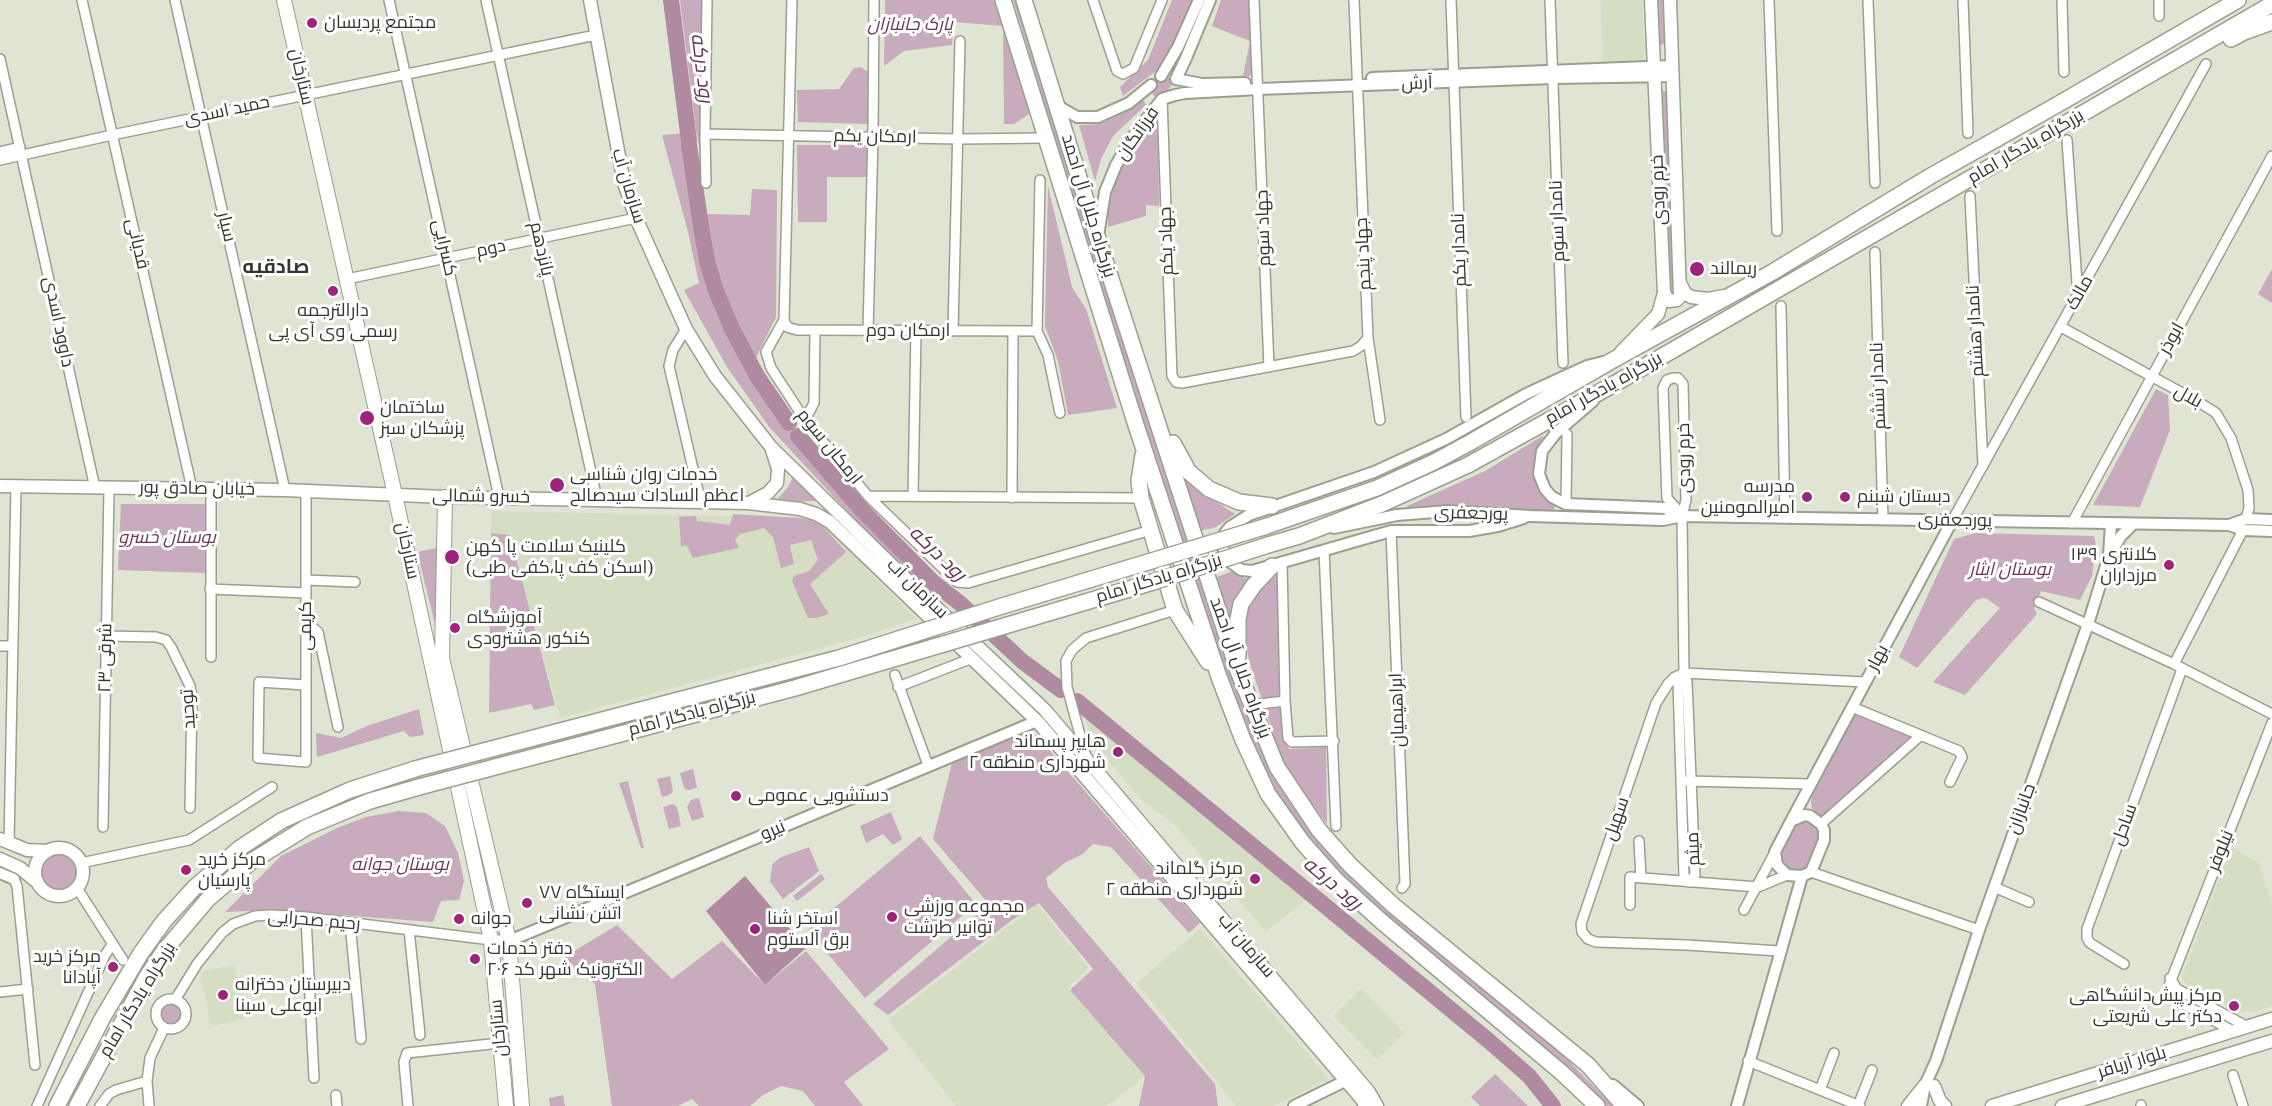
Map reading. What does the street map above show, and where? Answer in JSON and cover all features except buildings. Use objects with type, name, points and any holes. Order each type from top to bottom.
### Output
[{"type":"highway","name":"بزرگراه جلال آل احمد","points":[[1003,0],[1143,449],[1221,682],[1243,740],[1268,794],[1303,843],[1336,880],[1381,921],[1506,1025],[1582,1099],[1597,1106]]},
{"type":"highway","name":"بزرگراه جلال آل احمد","points":[[1024,0],[1098,239],[1238,671],[1277,767],[1319,830],[1350,865],[1394,906],[1588,1065],[1624,1106]]},
{"type":"highway","points":[[2194,26],[2222,0]]},
{"type":"highway","name":"بزرگراه یادگار امام","points":[[57,1106],[103,1017],[141,953],[164,921],[194,888],[240,848],[281,821],[350,790],[415,769],[839,658],[1350,498],[1434,462],[1732,295],[1929,177],[2238,0]]},
{"type":"highway","name":"بزرگراه یادگار امام","points":[[77,1106],[146,978],[176,936],[216,892],[252,861],[307,827],[370,801],[795,688],[1152,582],[1299,536],[1382,504],[1441,479],[1609,387],[2272,4]]},
{"type":"highway","points":[[2183,57],[2216,48],[2244,32],[2272,22]]},
{"type":"highway","points":[[1148,393],[1182,461],[1198,482],[1229,500],[1272,506]]},
{"type":"highway","points":[[1143,449],[1139,481],[1141,498],[1175,610],[1221,682]]},
{"type":"highway","points":[[1238,671],[1241,603],[1254,585],[1277,564]]},
{"type":"highway","points":[[1506,1025],[1515,1024],[1521,1018],[1521,1010]]},
{"type":"main road","name":"ستارخان","points":[[284,0],[395,495],[491,940],[506,1106]]},
{"type":"main road","name":"سازمان آب","points":[[590,0],[615,145],[624,183],[636,218],[686,329],[715,376],[771,447],[972,661],[1037,721],[1350,1079],[1369,1092],[1377,1106]]},
{"type":"main road","name":"خرم رودی","points":[[1613,360],[1653,320],[1662,306],[1664,293],[1652,0]]},
{"type":"main road","name":"خرم رودی","points":[[1670,0],[1680,282]]},
{"type":"main road","points":[[1680,282],[1685,293],[1691,297],[1708,299],[1732,295]]},
{"type":"main road","points":[[1664,293],[1669,301],[1677,300],[1680,297],[1680,282]]},
{"type":"main road","points":[[748,503],[768,493],[777,483],[778,469],[771,447]]},
{"type":"main road","name":"خیابان صادق پور","points":[[0,484],[16,487],[285,490],[395,495]]},
{"type":"main road","name":"خسرو شمالی","points":[[395,495],[748,503]]},
{"type":"main road","name":"ستارخان","points":[[445,497],[442,658],[509,941],[522,1106]]},
{"type":"main road","name":"سازمان آب","points":[[748,503],[800,510],[816,514],[830,522],[987,656],[1045,710],[1350,1079],[1366,1106]]},
{"type":"main road","points":[[972,661],[987,656]]},
{"type":"main road","points":[[0,859],[20,868],[42,889],[56,896],[64,896],[77,888],[83,876],[81,863],[68,850],[27,850],[4,841]]},
{"type":"main road","points":[[38,883],[36,869],[38,861],[48,851]]},
{"type":"main road","name":"بلوار آریافر","points":[[1992,1106],[2272,1019]]},
{"type":"main road","name":"بلوار آریافر","points":[[2062,1106],[2272,1041]]},
{"type":"main road","points":[[1908,1106],[1929,1085],[1945,1106]]},
{"type":"street","name":"قدیانی","points":[[82,0],[192,489]]},
{"type":"street","name":"سیار","points":[[175,0],[285,490]]},
{"type":"street","name":"کسرایی","points":[[389,0],[499,497]]},
{"type":"street","name":"پانزدهم","points":[[486,0],[597,499]]},
{"type":"street","points":[[706,183],[707,0]]},
{"type":"street","name":"ارمکان سوم","points":[[792,0],[784,320],[767,349],[766,355],[771,368],[805,420],[868,496],[1141,498]]},
{"type":"street","points":[[868,331],[874,0]]},
{"type":"street","points":[[1093,0],[1118,71],[1123,74],[1134,68],[1162,0]]},
{"type":"street","points":[[1161,76],[1178,47],[1199,0]]},
{"type":"street","points":[[1176,79],[1210,0]]},
{"type":"street","name":"جهاد سوم","points":[[1254,0],[1269,367]]},
{"type":"street","name":"جهاد پنجم","points":[[1354,0],[1368,338],[1380,420]]},
{"type":"street","name":"نامدار یکم","points":[[1451,0],[1466,417]]},
{"type":"street","name":"نامدار سوم","points":[[1550,0],[1563,363]]},
{"type":"street","points":[[1769,0],[1777,231]]},
{"type":"street","points":[[1868,0],[1875,183]]},
{"type":"street","points":[[1964,0],[1968,133]]},
{"type":"street","points":[[2062,0],[2064,72]]},
{"type":"street","points":[[2159,0],[2159,16]]},
{"type":"street","name":"حمید اسدی","points":[[0,160],[21,152],[596,35]]},
{"type":"street","points":[[953,331],[960,42]]},
{"type":"street","name":"داوود اسدی","points":[[0,59],[95,488]]},
{"type":"street","name":"مالک","points":[[1952,521],[2206,64]]},
{"type":"street","name":"آرش","points":[[1162,99],[1185,93],[1259,86],[1672,71]]},
{"type":"street","name":"آرش","points":[[1161,76],[1170,74],[1176,79],[1202,84],[1259,86]]},
{"type":"street","name":"فرزانگان","points":[[1056,105],[1077,117],[1098,117],[1129,103],[1161,76]]},
{"type":"street","name":"فرزانگان","points":[[1098,239],[1106,192],[1116,165],[1131,139],[1175,86],[1176,79]]},
{"type":"street","points":[[1151,85],[1148,93],[1151,99],[1162,99]]},
{"type":"street","name":"جهاد یکم","points":[[1162,99],[1172,376],[1176,382],[1182,383],[1269,367]]},
{"type":"street","name":"ارمکان یکم","points":[[705,134],[959,139],[1045,138]]},
{"type":"street","points":[[2067,140],[2078,297]]},
{"type":"street","name":"حمید اسدی","points":[[0,152],[21,152]]},
{"type":"street","name":"ابوذر","points":[[2072,523],[2272,156]]},
{"type":"street","points":[[1040,180],[1037,332],[1048,355],[1060,413]]},
{"type":"street","name":"نامدار هشتم","points":[[1970,196],[1983,466]]},
{"type":"street","name":"دوم","points":[[346,279],[636,218]]},
{"type":"street","name":"نامدار ششم","points":[[1875,252],[1883,520]]},
{"type":"street","points":[[1781,306],[1785,518]]},
{"type":"street","name":"ارمکان دوم","points":[[784,320],[787,327],[793,329],[1037,332]]},
{"type":"street","name":"بلال","points":[[2061,327],[2206,406],[2222,420],[2231,438],[2248,490],[2249,508],[2245,525]]},
{"type":"street","points":[[686,329],[673,350],[669,366],[700,503]]},
{"type":"street","points":[[805,420],[814,403],[815,330]]},
{"type":"street","points":[[913,496],[916,331]]},
{"type":"street","points":[[1012,498],[1013,331]]},
{"type":"street","points":[[1269,367],[1353,351],[1368,338]]},
{"type":"street","points":[[1530,516],[1480,530],[1391,531],[1252,571],[1241,570],[1226,556],[1222,544],[1225,533],[1236,522],[1272,506],[1374,472],[1446,439],[1536,389],[1587,366],[1613,360]]},
{"type":"street","name":"خرم‌ رودی","points":[[1673,378],[1678,378],[1683,384],[1686,500],[1682,516],[1666,498],[1663,388],[1667,380],[1673,378]]},
{"type":"street","points":[[1567,434],[1566,504],[1552,497],[1541,480],[1539,467],[1542,452],[1556,433],[1609,387]]},
{"type":"street","points":[[4,841],[13,646],[16,487]]},
{"type":"street","name":"۲۳ شرقی","points":[[103,827],[109,488]]},
{"type":"street","points":[[211,489],[211,657]]},
{"type":"street","name":"کریمی","points":[[306,491],[306,580],[306,593],[306,622],[306,685],[306,762],[258,758],[259,682],[306,685]]},
{"type":"street","points":[[868,496],[952,579],[961,583],[1151,530]]},
{"type":"street","name":"پورجعفری","points":[[1566,504],[1665,508],[1682,516]]},
{"type":"street","name":"پورجعفری","points":[[1299,536],[1397,515],[1422,512],[1663,520],[1682,516],[2245,525],[2272,520]]},
{"type":"street","points":[[1682,516],[1684,673],[1865,682]]},
{"type":"street","name":"بهار","points":[[1791,821],[1952,521]]},
{"type":"street","name":"جانبازان","points":[[1921,1106],[1979,930],[2088,624],[2109,556],[2111,523]]},
{"type":"street","name":"جانبازان","points":[[2109,556],[2121,536],[2133,524]]},
{"type":"street","name":"پورجعفری","points":[[2245,525],[2272,531]]},
{"type":"street","name":"ساحل","points":[[2124,964],[2090,944],[2087,929],[2178,667],[2245,525]]},
{"type":"street","name":"ابراهیمیان","points":[[1391,531],[1405,884],[1402,888]]},
{"type":"street","points":[[1324,550],[1336,826]]},
{"type":"street","points":[[1277,564],[1289,741],[1334,741]]},
{"type":"street","points":[[306,580],[355,582]]},
{"type":"street","points":[[210,589],[306,593]]},
{"type":"street","points":[[2039,602],[2272,714]]},
{"type":"street","points":[[1086,758],[1067,687],[1066,661],[1071,650],[1086,639],[1175,610]]},
{"type":"street","points":[[306,622],[318,632],[338,727]]},
{"type":"street","name":"توحید","points":[[106,636],[156,637],[166,640],[171,647],[190,686],[192,697],[190,808]]},
{"type":"street","points":[[0,646],[13,646]]},
{"type":"street","points":[[898,687],[972,661]]},
{"type":"street","name":"میثم","points":[[1684,673],[1678,681],[1695,875],[1689,882]]},
{"type":"street","name":"سهیل","points":[[1684,673],[1675,677],[1668,684],[1656,703],[1581,924],[1582,932],[1588,939],[1596,942],[1779,951]]},
{"type":"street","points":[[895,675],[928,765]]},
{"type":"street","points":[[1251,705],[1285,701]]},
{"type":"street","points":[[1852,707],[1962,754],[1950,782]]},
{"type":"street","name":"نیرو","points":[[509,941],[1037,721]]},
{"type":"street","name":"نیلوفر","points":[[2170,978],[2272,723]]},
{"type":"street","points":[[1821,824],[1920,736]]},
{"type":"street","points":[[1686,781],[1811,784]]},
{"type":"street","points":[[81,863],[189,840],[272,787]]},
{"type":"street","points":[[1737,1106],[1779,951],[1806,874],[1824,840],[1824,830],[1821,824],[1810,816],[1804,796]]},
{"type":"street","points":[[1744,910],[1791,821],[1799,817],[1810,816]]},
{"type":"street","points":[[1630,905],[1636,877],[1639,841]]},
{"type":"street","points":[[1775,852],[1777,866],[1787,875]]},
{"type":"street","points":[[0,873],[14,879],[35,1065]]},
{"type":"street","points":[[1636,877],[1758,887],[1787,875],[1806,874],[1979,930]]},
{"type":"street","points":[[1994,887],[2029,902]]},
{"type":"street","points":[[77,888],[123,960]]},
{"type":"street","name":"رحیم صحرایی","points":[[176,1000],[197,964],[213,943],[233,924],[244,919],[270,915],[306,917],[491,940]]},
{"type":"street","points":[[306,917],[314,1078]]},
{"type":"street","points":[[350,923],[361,1039]]},
{"type":"street","points":[[408,930],[420,1035]]},
{"type":"street","points":[[491,940],[509,941]]},
{"type":"street","points":[[37,1106],[112,945]]},
{"type":"street","points":[[2170,978],[2177,989],[2248,1027]]},
{"type":"street","points":[[2170,978],[2168,992],[2174,999],[2233,1032]]},
{"type":"street","points":[[0,992],[28,989]]},
{"type":"street","points":[[150,999],[157,1008]]},
{"type":"street","points":[[176,1000],[183,1006],[184,1020],[178,1027],[164,1028],[156,1017],[157,1008],[163,1001],[176,1000]]},
{"type":"street","points":[[149,1106],[147,1081],[150,1058],[164,1028]]},
{"type":"street","points":[[408,1106],[404,1062],[408,1053],[500,1043]]},
{"type":"street","points":[[1820,1090],[1834,1053]]},
{"type":"street","points":[[1748,1061],[1859,1106],[1872,1070]]},
{"type":"street","points":[[1588,1065],[1638,1106]]},
{"type":"street","points":[[2233,1075],[2242,1106]]},
{"type":"street","points":[[1294,1106],[1350,1079]]},
{"type":"street","points":[[100,1106],[116,1090],[147,1081]]},
{"type":"street","name":"جانبازان","points":[[1929,1085],[1934,1106]]},
{"type":"street","points":[[336,1095],[337,1106]]},
{"type":"shaded area","points":[[1601,0],[1642,0],[1645,55],[1641,62],[1603,63]]},
{"type":"shaded area","points":[[491,511],[817,518],[916,619],[862,637],[560,718],[510,535],[491,533]]},
{"type":"shaded area","points":[[1083,710],[1309,897],[1266,932],[1175,825],[1142,800],[1093,743]]},
{"type":"shaded area","points":[[2231,847],[2259,863],[2272,903],[2272,1006],[2253,1012],[2239,1012],[2186,984],[2182,977]]},
{"type":"shaded area","name":"استخر شنا برق آلستوم","points":[[745,876],[806,948],[765,985],[706,911]]},
{"type":"shaded area","points":[[1037,904],[1089,968],[1068,988],[1145,1076],[1107,1106],[956,1106],[888,1020]]},
{"type":"shaded area","points":[[1200,929],[1329,1079],[1273,1106],[1236,1106],[1137,983]]},
{"type":"shaded area","name":"دبیرستان دخترانه ابوعلی سینا","points":[[234,965],[246,1019],[211,1026],[200,972]]},
{"type":"shaded area","points":[[1361,988],[1404,1033],[1377,1060],[1334,1016]]},
{"type":"green space","points":[[680,0],[702,0],[703,167],[696,130]]},
{"type":"green space","name":"پارک جانبازان","points":[[885,0],[997,0],[1005,21],[1029,114],[1014,124],[1004,124],[1003,26],[954,22],[952,45],[904,51],[884,66]]},
{"type":"green space","points":[[1013,0],[1019,0],[1235,684],[1259,745],[1277,779],[1324,849],[1354,881],[1398,920],[1558,1050],[1613,1106],[1607,1106],[1564,1064],[1336,874],[1289,813],[1264,771],[1231,687],[1177,526],[1096,273]]},
{"type":"green space","points":[[1172,0],[1199,0],[1160,68],[1123,96],[1120,87],[1148,60]]},
{"type":"green space","points":[[1221,0],[1251,0],[1253,70],[1250,76],[1243,76],[1250,41],[1212,26]]},
{"type":"green space","points":[[1655,0],[1664,0],[1665,43],[1659,46],[1656,45]]},
{"type":"green space","points":[[861,67],[869,73],[868,124],[798,122],[797,90],[839,89],[854,68]]},
{"type":"green space","points":[[1163,77],[1169,77],[1173,83],[1165,94],[1156,97],[1151,89]]},
{"type":"green space","points":[[1660,90],[1667,92],[1674,292],[1670,294]]},
{"type":"green space","points":[[1139,101],[1144,101],[1146,105],[1113,136],[1101,159],[1095,181],[1079,125],[1100,124],[1122,114]]},
{"type":"green space","points":[[1158,117],[1159,206],[1146,205],[1146,216],[1108,227],[1108,209],[1117,175],[1130,146],[1148,124]]},
{"type":"green space","points":[[685,133],[704,261],[731,336],[768,402],[855,509],[943,594],[937,599],[860,525],[770,428],[727,367],[684,290],[699,283],[662,135]]},
{"type":"green space","points":[[797,145],[867,145],[867,177],[827,177],[827,222],[798,222]]},
{"type":"green space","points":[[1048,186],[1072,287],[1086,309],[1117,408],[1068,415],[1058,361],[1045,326]]},
{"type":"green space","points":[[752,189],[777,190],[776,317],[754,362],[732,319],[712,265],[706,214],[750,215]]},
{"type":"green space","points":[[2272,269],[2272,303],[2258,294]]},
{"type":"green space","points":[[2156,389],[2168,395],[2170,430],[2140,507],[2093,505]]},
{"type":"green space","points":[[1544,435],[1538,446],[1536,483],[1555,506],[1554,510],[1432,507],[1409,509],[1407,506],[1485,471]]},
{"type":"green space","points":[[1179,465],[1198,490],[1235,514],[1216,527],[1200,531]]},
{"type":"green space","points":[[794,475],[820,501],[775,502],[788,487]]},
{"type":"green space","name":"بوستان خسرو","points":[[121,504],[207,504],[206,573],[118,570]]},
{"type":"green space","points":[[733,514],[818,521],[846,552],[810,584],[829,614],[808,618],[792,581],[794,576],[809,571],[818,560],[811,540],[790,545],[794,564],[781,568],[773,537],[764,528],[740,534],[735,540],[739,548],[693,558],[687,546],[681,546],[679,517],[696,516],[697,521],[730,525]]},
{"type":"green space","points":[[491,533],[510,535],[555,705],[534,710],[531,704],[489,713]]},
{"type":"green space","name":"بوستان ایثار","points":[[1976,533],[2094,536],[2096,544],[2092,576],[2080,600],[2041,591],[2034,609],[2037,614],[1965,695],[1933,682],[2000,608],[1987,599],[1976,600],[1917,668],[1899,657],[1954,539]]},
{"type":"green space","points":[[437,548],[436,628],[417,552]]},
{"type":"green space","points":[[1233,571],[1244,578],[1256,579],[1233,637],[1217,577]]},
{"type":"green space","points":[[1278,574],[1281,714],[1284,736],[1289,749],[1326,747],[1327,824],[1289,773],[1280,753],[1250,664],[1243,632],[1245,613],[1260,587]]},
{"type":"green space","points":[[419,709],[424,735],[410,737],[404,731],[317,757],[316,733],[341,738],[367,726]]},
{"type":"green space","points":[[1855,713],[1912,737],[1823,819],[1812,809],[1813,792]]},
{"type":"green space","points":[[1031,729],[1200,923],[1189,933],[1111,847],[1093,844],[1083,854],[1066,862],[1046,878],[1048,887],[1215,1084],[1218,1106],[1139,1106],[1145,1076],[1070,990],[1093,969],[1039,903],[1012,920],[888,1015],[873,1004],[989,904],[933,839],[952,763]]},
{"type":"green space","points":[[693,769],[697,788],[688,790],[684,788],[680,773]]},
{"type":"green space","points":[[670,776],[673,791],[670,795],[662,797],[657,779]]},
{"type":"green space","points":[[628,781],[644,848],[641,848],[619,783]]},
{"type":"green space","points":[[699,798],[704,817],[692,821],[687,807],[691,800]]},
{"type":"green space","points":[[673,804],[677,807],[681,826],[669,829],[663,807]]},
{"type":"green space","name":"بوستان جوانه","points":[[398,811],[426,813],[445,826],[458,853],[464,881],[459,900],[441,901],[433,922],[273,910],[225,912],[281,856],[337,828],[366,817]]},
{"type":"green space","points":[[891,812],[902,839],[893,845],[883,834],[866,843],[860,826]]},
{"type":"green space","points":[[1799,822],[1813,824],[1819,835],[1819,842],[1807,867],[1794,873],[1783,868],[1779,857],[1793,826]]},
{"type":"green space","name":"مجموعه ورزشی توانیر طرشت","points":[[920,836],[976,904],[865,998],[808,930]]},
{"type":"green space","points":[[809,847],[819,871],[783,899],[770,882],[772,865],[779,858]]},
{"type":"green space","points":[[60,854],[73,860],[79,873],[73,886],[60,892],[47,886],[41,873],[47,860]]},
{"type":"green space","points":[[821,874],[825,879],[797,901],[793,896]]},
{"type":"green space","points":[[617,925],[672,979],[722,941],[765,985],[806,951],[889,1049],[844,1082],[863,1106],[815,1106],[803,1091],[781,1086],[763,1095],[750,1106],[699,1106],[692,1099],[678,1106],[612,1106],[595,984],[563,958]]},
{"type":"green space","points":[[170,1003],[178,1006],[181,1014],[178,1022],[170,1025],[162,1022],[159,1014],[162,1006]]},
{"type":"green space","points":[[1495,1074],[1528,1106],[1480,1106],[1471,1097]]},
{"type":"green space","points":[[563,1095],[565,1106],[550,1106],[549,1098]]},
{"type":"waterway","name":"رود درکه","points":[[671,0],[689,141]]},
{"type":"waterway","name":"رود درکه","points":[[689,145],[702,233],[716,291],[732,329],[757,376],[789,423]]},
{"type":"waterway","name":"رود درکه","points":[[798,436],[861,509],[933,582],[962,605],[1022,661],[1061,690]]},
{"type":"waterway","name":"رود درکه","points":[[1077,701],[1489,1041],[1529,1076],[1553,1106]]},
{"type":"tunnel","points":[[140,984],[150,999]]},
{"type":"place","name":"مجتمع پردیسان","points":[[312,23]]},
{"type":"place","name":"ریمالند","points":[[1697,269]]},
{"type":"place","name":"دارالترجمه رسمی وی آی پی","points":[[333,291]]},
{"type":"place","name":"ساختمان پزشکان سبز","points":[[367,418]]},
{"type":"place","name":"خدمات روان شناسی اعظم السادات سیدصالح","points":[[557,485]]},
{"type":"place","name":"مدرسه امیرالمومنین","points":[[1807,497]]},
{"type":"place","name":"دبستان شبنم","points":[[1845,497]]},
{"type":"place","name":"کلینیک سلامت پا کهن (اسکن کف پا،کفی طبی)","points":[[452,557]]},
{"type":"place","name":"کلانتری ۱۳۹ مرزداران","points":[[2169,565]]},
{"type":"place","name":"آموزشگاه کنکور هشترودی","points":[[455,628]]},
{"type":"place","name":"هایپر پسماند شهرداری منطقه ۲","points":[[1118,752]]},
{"type":"place","name":"دستشویی عمومی","points":[[736,796]]},
{"type":"place","name":"مرکز خرید پارسیان","points":[[186,870]]},
{"type":"place","name":"مرکز گلماند شهرداری منطقه ۲","points":[[1255,879]]},
{"type":"place","name":"ایستگاه ۷۷ اتش نشانی","points":[[527,903]]},
{"type":"place","name":"مجموعه ورزشی توانیر طرشت","points":[[892,917]]},
{"type":"place","name":"جوانه","points":[[459,919]]},
{"type":"place","name":"استخر شنا برق آلستوم","points":[[755,929]]},
{"type":"place","name":"دفتر خدمات الکترونیک شهر کد ۲۰۶","points":[[475,959]]},
{"type":"place","name":"مرکز خرید آپادانا","points":[[113,967]]},
{"type":"place","name":"دبیرستان دخترانه ابوعلی سینا","points":[[223,995]]},
{"type":"place","name":"مرکز پیش‌دانشگاهی دکتر علی شریعتی","points":[[2234,1006]]},
{"type":"district","name":"صادقیه","points":[[276,268]]}]
